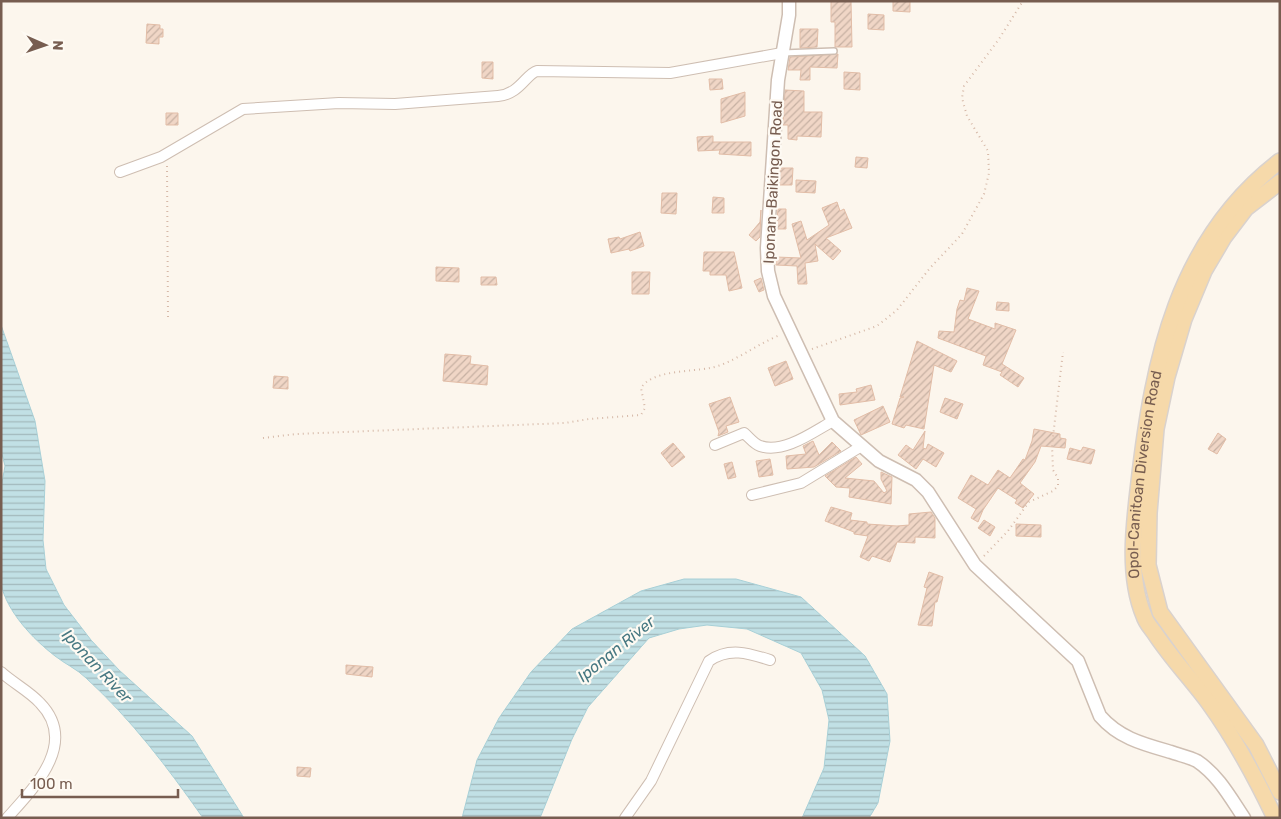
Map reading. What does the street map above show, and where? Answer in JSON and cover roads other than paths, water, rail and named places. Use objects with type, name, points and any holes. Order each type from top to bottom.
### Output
[{"type":"main road","name":"Opol-Canitoan Diversion Road","points":[[1274,818],[1258,781],[1226,728],[1209,703],[1171,658],[1144,616],[1132,566],[1144,427],[1155,374],[1172,314],[1193,266],[1213,230],[1259,177],[1280,161]]},
{"type":"main road","name":"Opol-Canitoan Diversion Road","points":[[1280,182],[1246,208],[1224,237],[1204,272],[1184,319],[1167,377],[1156,429],[1149,513],[1148,565],[1160,612],[1256,745],[1280,792]]},
{"type":"street","name":"Iponan-Baikingon Road","points":[[789,1],[778,80],[767,248],[768,271],[774,296],[789,332],[833,421],[860,447],[879,461],[916,480],[928,492],[975,564],[1078,661],[1100,716],[1114,730],[1130,740],[1197,762],[1217,779],[1244,818]]},
{"type":"street","points":[[120,172],[167,154],[243,109],[339,103],[395,104],[498,96],[521,86],[537,71],[670,73],[782,53]]},
{"type":"street","points":[[715,445],[744,433],[758,446],[771,447],[791,443],[833,421]]},
{"type":"street","points":[[752,495],[801,483],[860,447]]},
{"type":"street","points":[[626,818],[651,781],[700,674],[709,661],[718,654],[730,652],[746,653],[770,660]]},
{"type":"street","points":[[1,672],[42,704],[54,726],[55,736],[51,762],[42,777],[7,818]]},
{"type":"lane","points":[[782,53],[834,51]]},
{"type":"water","name":"Iponan River","points":[[1,325],[35,421],[45,481],[43,540],[46,569],[64,605],[91,640],[119,670],[192,736],[244,818],[203,818],[134,727],[82,675],[38,642],[9,605],[1,584],[1,488],[5,466],[1,450]]},
{"type":"water","name":"Iponan River","points":[[684,579],[736,579],[801,597],[865,656],[887,694],[890,741],[878,803],[869,818],[802,818],[824,768],[829,720],[822,690],[801,653],[747,629],[707,625],[679,629],[649,638],[588,707],[572,739],[540,818],[462,818],[477,760],[499,718],[531,672],[572,629],[641,591]]}]
